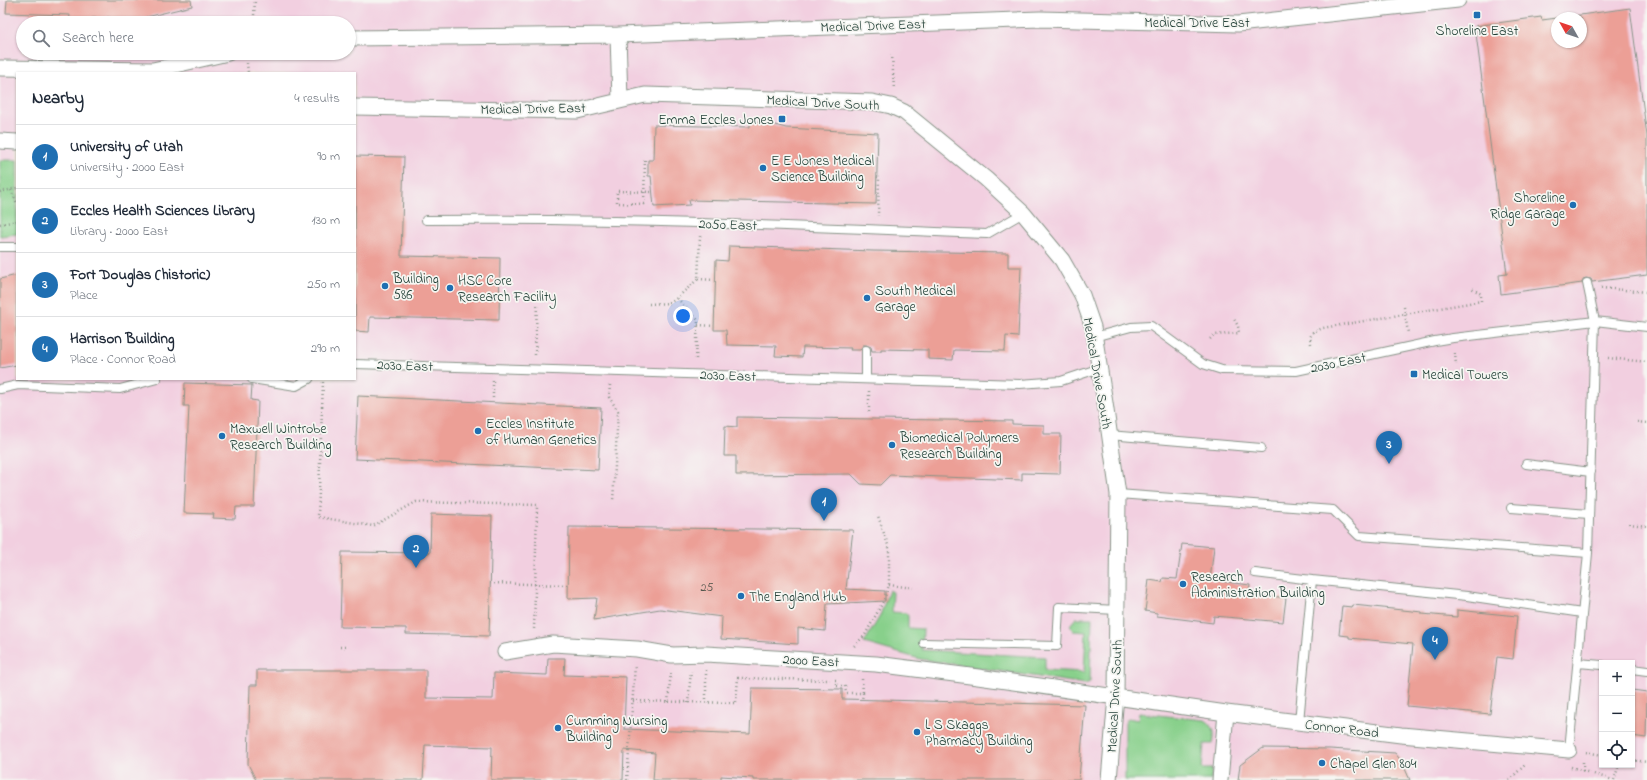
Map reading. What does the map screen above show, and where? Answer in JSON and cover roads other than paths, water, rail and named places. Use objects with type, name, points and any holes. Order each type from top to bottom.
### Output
[{"type":"street","name":"Medical Drive East","points":[[356,38],[618,35],[1040,19],[1238,24],[1458,0]]},
{"type":"street","points":[[618,35],[620,100]]},
{"type":"street","points":[[0,68],[153,70],[197,60]]},
{"type":"street","name":"Medical Drive South","points":[[620,100],[645,95],[872,102],[891,106],[904,112],[986,179],[1024,213],[1062,260],[1082,296],[1092,327],[1100,368],[1118,494],[1116,696],[1109,780]]},
{"type":"street","name":"Medical Drive East","points":[[356,107],[577,111],[603,106],[620,100]]},
{"type":"street","points":[[0,141],[16,142]]},
{"type":"street","name":"2000 East","points":[[505,652],[533,646],[553,644],[637,649],[672,655],[699,654],[840,661],[884,665],[1116,696]]},
{"type":"street","name":"Connor Road","points":[[1116,696],[1226,713],[1409,736],[1569,750]]},
{"type":"street","points":[[1220,780],[1226,713]]},
{"type":"lane","name":"2050 East","points":[[426,220],[636,220],[987,234],[1024,213]]},
{"type":"lane","points":[[0,247],[16,247]]},
{"type":"lane","points":[[1569,750],[1588,553],[1595,321],[1587,283]]},
{"type":"lane","name":"2030 East","points":[[1094,337],[1131,327],[1151,326],[1203,364],[1222,370],[1296,371],[1434,341],[1595,321],[1647,327]]},
{"type":"lane","points":[[866,350],[868,379]]},
{"type":"lane","name":"2030 East","points":[[356,364],[1020,384],[1061,381],[1100,368]]},
{"type":"lane","points":[[0,389],[18,385],[120,389],[152,380]]},
{"type":"lane","points":[[258,380],[296,386],[307,380]]},
{"type":"lane","points":[[1110,435],[1261,448]]},
{"type":"lane","points":[[1526,464],[1591,472]]},
{"type":"lane","points":[[1118,494],[1333,510],[1359,536],[1588,553]]},
{"type":"lane","points":[[1511,508],[1589,514]]},
{"type":"lane","points":[[1255,573],[1467,596],[1582,613]]},
{"type":"lane","points":[[1299,722],[1312,580]]},
{"type":"lane","points":[[924,643],[1057,646],[1058,607],[1117,610]]},
{"type":"lane","points":[[1578,663],[1599,666]]},
{"type":"lane","points":[[1635,669],[1647,671]]},
{"type":"place","name":"Shoreline East","points":[[1477,15]]},
{"type":"place","name":"Emma Eccles Jones","points":[[782,119]]},
{"type":"place","name":"E E Jones Medical Science Building","points":[[763,168]]},
{"type":"place","name":"Shoreline Ridge Garage","points":[[1573,205]]},
{"type":"place","name":"Building 586","points":[[385,286]]},
{"type":"place","name":"HSC Core Research Facility","points":[[450,288]]},
{"type":"place","name":"South Medical Garage","points":[[867,298]]},
{"type":"place","name":"Medical Towers","points":[[1414,374]]},
{"type":"place","name":"Eccles Institute of Human Genetics","points":[[478,431]]},
{"type":"place","name":"Maxwell Wintrobe Research Building","points":[[222,436]]},
{"type":"place","name":"Biomedical Polymers Research Building","points":[[892,445]]},
{"type":"place","name":"Fort Douglas (historic)","points":[[1389,464]]},
{"type":"place","name":"University of Utah","points":[[824,521]]},
{"type":"place","name":"Eccles Health Sciences Library","points":[[416,568]]},
{"type":"place","name":"Research Administration Building","points":[[1183,584]]},
{"type":"place","name":"The England Hub","points":[[741,596]]},
{"type":"place","name":"Harrison Building","points":[[1435,660]]},
{"type":"place","name":"Cumming Nursing Building","points":[[558,728]]},
{"type":"place","name":"L S Skaggs Pharmacy Building","points":[[917,732]]},
{"type":"place","name":"Chapel Glen 804","points":[[1322,763]]}]
